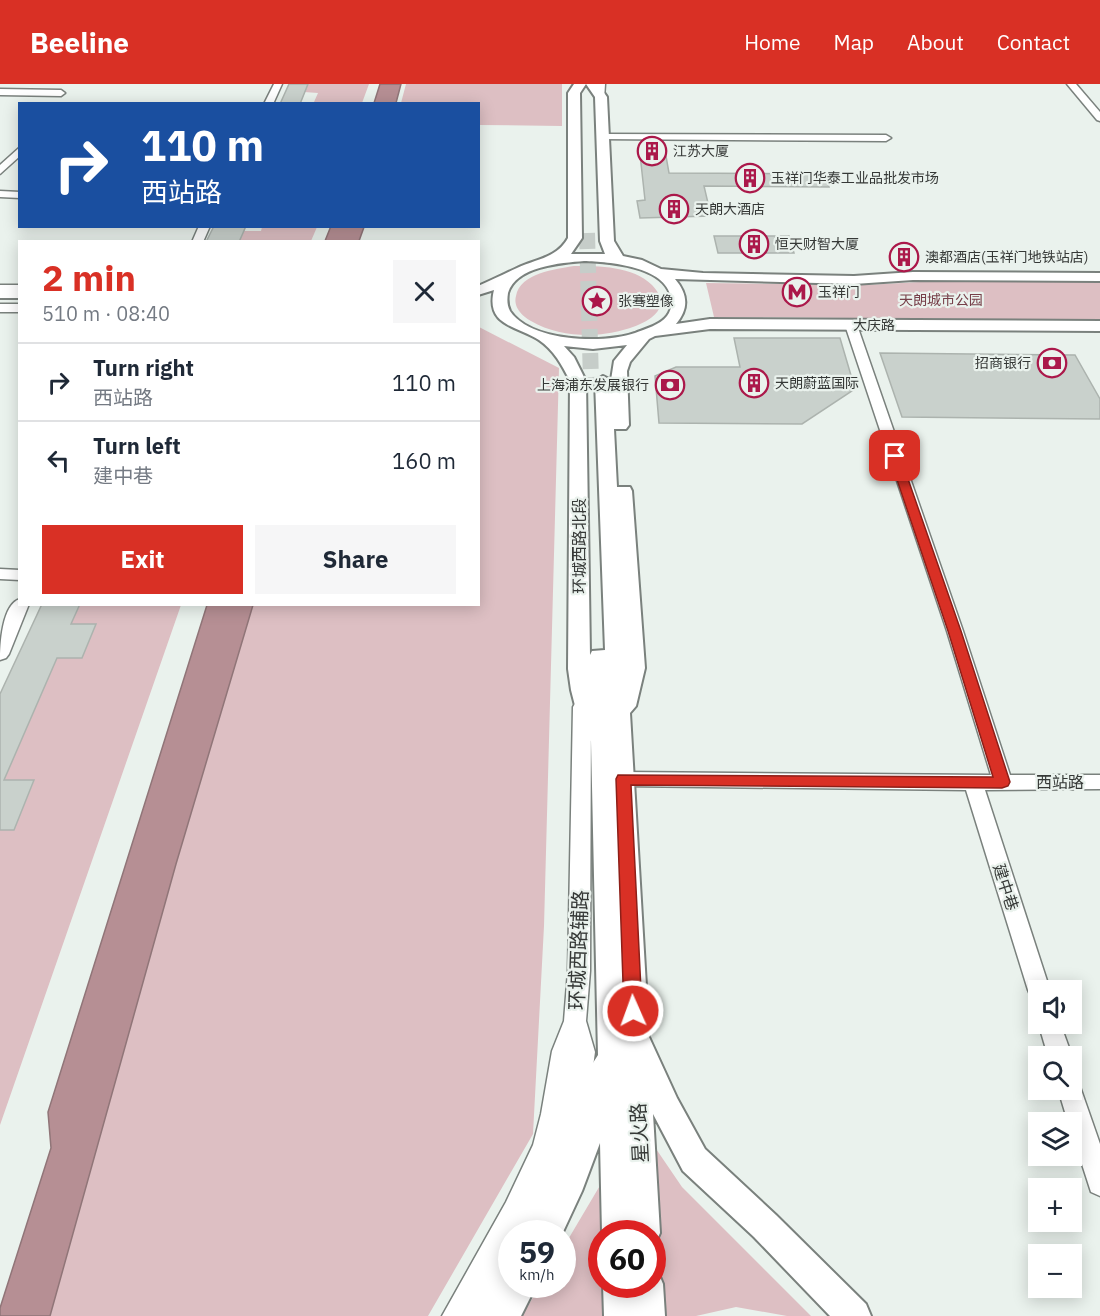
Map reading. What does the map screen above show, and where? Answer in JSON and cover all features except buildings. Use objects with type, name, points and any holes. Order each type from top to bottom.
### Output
[{"type":"main road","points":[[591,84],[601,90],[603,137],[597,237]]},
{"type":"main road","points":[[591,84],[597,237],[619,260]]},
{"type":"main road","points":[[572,243],[584,250],[600,250],[577,86]]},
{"type":"main road","points":[[553,260],[569,249],[575,238],[577,86]]},
{"type":"main road","points":[[480,290],[524,270],[553,260],[586,257],[619,260],[659,273],[703,277],[854,279],[913,276],[1100,277]]},
{"type":"main road","points":[[605,378],[645,335],[667,324],[674,316],[679,300],[676,290],[659,273]]},
{"type":"main road","points":[[504,313],[499,298],[501,290],[513,276]]},
{"type":"main road","points":[[0,294],[18,294]]},
{"type":"main road","points":[[0,301],[18,301]]},
{"type":"main road","points":[[488,307],[504,313],[520,327],[545,338]]},
{"type":"main road","name":"大庆路","points":[[545,338],[572,343],[601,343],[710,324],[1100,326]]},
{"type":"main road","name":"环城西路北段","points":[[545,338],[566,357],[578,381],[579,669],[582,690],[603,763]]},
{"type":"main road","points":[[572,369],[587,358],[598,357],[607,360],[605,378]]},
{"type":"main road","name":"环城西路北段","points":[[605,378],[616,677],[624,779],[624,1034]]},
{"type":"main road","name":"环城西路北段","points":[[605,378],[603,763],[610,971],[624,1034]]},
{"type":"main road","points":[[553,1220],[568,1192],[624,1034]]},
{"type":"main road","points":[[624,1034],[694,1160],[765,1226],[854,1316]]},
{"type":"main road","name":"星火路","points":[[618,1220],[624,1034]]},
{"type":"main road","name":"星火路","points":[[624,1034],[643,1220]]},
{"type":"main road","points":[[503,1316],[513,1298]]},
{"type":"main road","points":[[620,1298],[621,1316]]},
{"type":"main road","points":[[647,1298],[648,1316]]},
{"type":"street","points":[[61,93],[69,84]]},
{"type":"street","points":[[269,102],[278,84]]},
{"type":"street","points":[[1071,84],[1100,118]]},
{"type":"street","points":[[0,92],[61,93],[65,96],[60,102]]},
{"type":"street","points":[[603,137],[886,138]]},
{"type":"street","points":[[0,171],[18,152]]},
{"type":"street","points":[[0,194],[18,195]]},
{"type":"street","points":[[0,289],[18,289]]},
{"type":"street","points":[[0,308],[18,308]]},
{"type":"street","points":[[851,325],[955,631],[1002,782]]},
{"type":"street","points":[[0,574],[18,575]]},
{"type":"street","points":[[0,654],[20,606]]},
{"type":"street","name":"环城西路辅路","points":[[531,1220],[554,1179],[574,1118],[583,1052],[575,1021],[580,927],[582,690]]},
{"type":"street","name":"西站路","points":[[624,779],[973,783],[1100,782]]},
{"type":"street","name":"建中巷","points":[[973,783],[1036,980]]},
{"type":"street","points":[[580,927],[610,971]]},
{"type":"street","points":[[456,1316],[524,1190],[545,1144],[557,1099],[565,1039],[575,1021]]},
{"type":"street","points":[[1074,1100],[1100,1183]]},
{"type":"street","points":[[480,1316],[498,1283]]},
{"type":"green space","points":[[308,84],[369,84],[362,102],[314,102],[318,93],[304,92]]},
{"type":"green space","points":[[406,84],[562,84],[562,126],[480,125],[480,102],[401,102]]},
{"type":"green space","points":[[262,228],[317,228],[311,240],[240,240],[244,231],[261,231]]},
{"type":"green space","points":[[574,266],[615,268],[635,274],[652,285],[660,297],[660,308],[641,324],[599,335],[558,332],[522,314],[515,300],[524,282],[540,274]]},
{"type":"green space","name":"天朗城市公园","points":[[938,281],[1100,281],[1100,320],[714,317],[706,283],[866,285]]},
{"type":"green space","points":[[480,328],[559,368],[544,926],[533,1134],[428,1316],[50,1316],[176,864],[253,606],[480,606]]},
{"type":"green space","points":[[80,606],[181,606],[0,1125],[0,830],[14,830],[34,781],[4,780],[57,658],[82,658],[96,624],[71,624]]},
{"type":"green space","points":[[650,1140],[682,1187],[811,1316],[787,1316],[736,1307],[696,1316],[661,1316],[660,1298],[666,1298],[666,1220],[655,1220]]},
{"type":"green space","points":[[608,1172],[608,1220],[588,1220],[588,1298],[608,1298],[608,1316],[522,1316],[533,1298],[576,1298],[576,1226]]},
{"type":"shaded area","points":[[380,84],[401,84],[396,102],[374,102]]},
{"type":"shaded area","points":[[330,228],[364,228],[359,240],[325,240]]},
{"type":"shaded area","points":[[207,606],[253,606],[176,864],[50,1316],[0,1316],[0,1308],[51,1148],[48,1112]]},
{"type":"tunnel","points":[[587,233],[591,382]]},
{"type":"place","name":"江苏大厦","points":[[652,151]]},
{"type":"place","name":"玉祥门华泰工业品批发市场","points":[[750,178]]},
{"type":"place","name":"天朗大酒店","points":[[674,209]]},
{"type":"place","name":"恒天财智大厦","points":[[754,244]]},
{"type":"place","name":"澳都酒店(玉祥门地铁站店)","points":[[904,257]]},
{"type":"place","name":"玉祥门","points":[[797,292]]},
{"type":"place","name":"张骞塑像","points":[[597,301]]},
{"type":"place","name":"招商银行","points":[[1052,363]]},
{"type":"place","name":"天朗蔚蓝国际","points":[[754,383]]},
{"type":"place","name":"上海浦东发展银行","points":[[670,385]]},
{"type":"route","points":[[633,1011],[624,779],[1002,782],[955,631],[895,456]]}]
